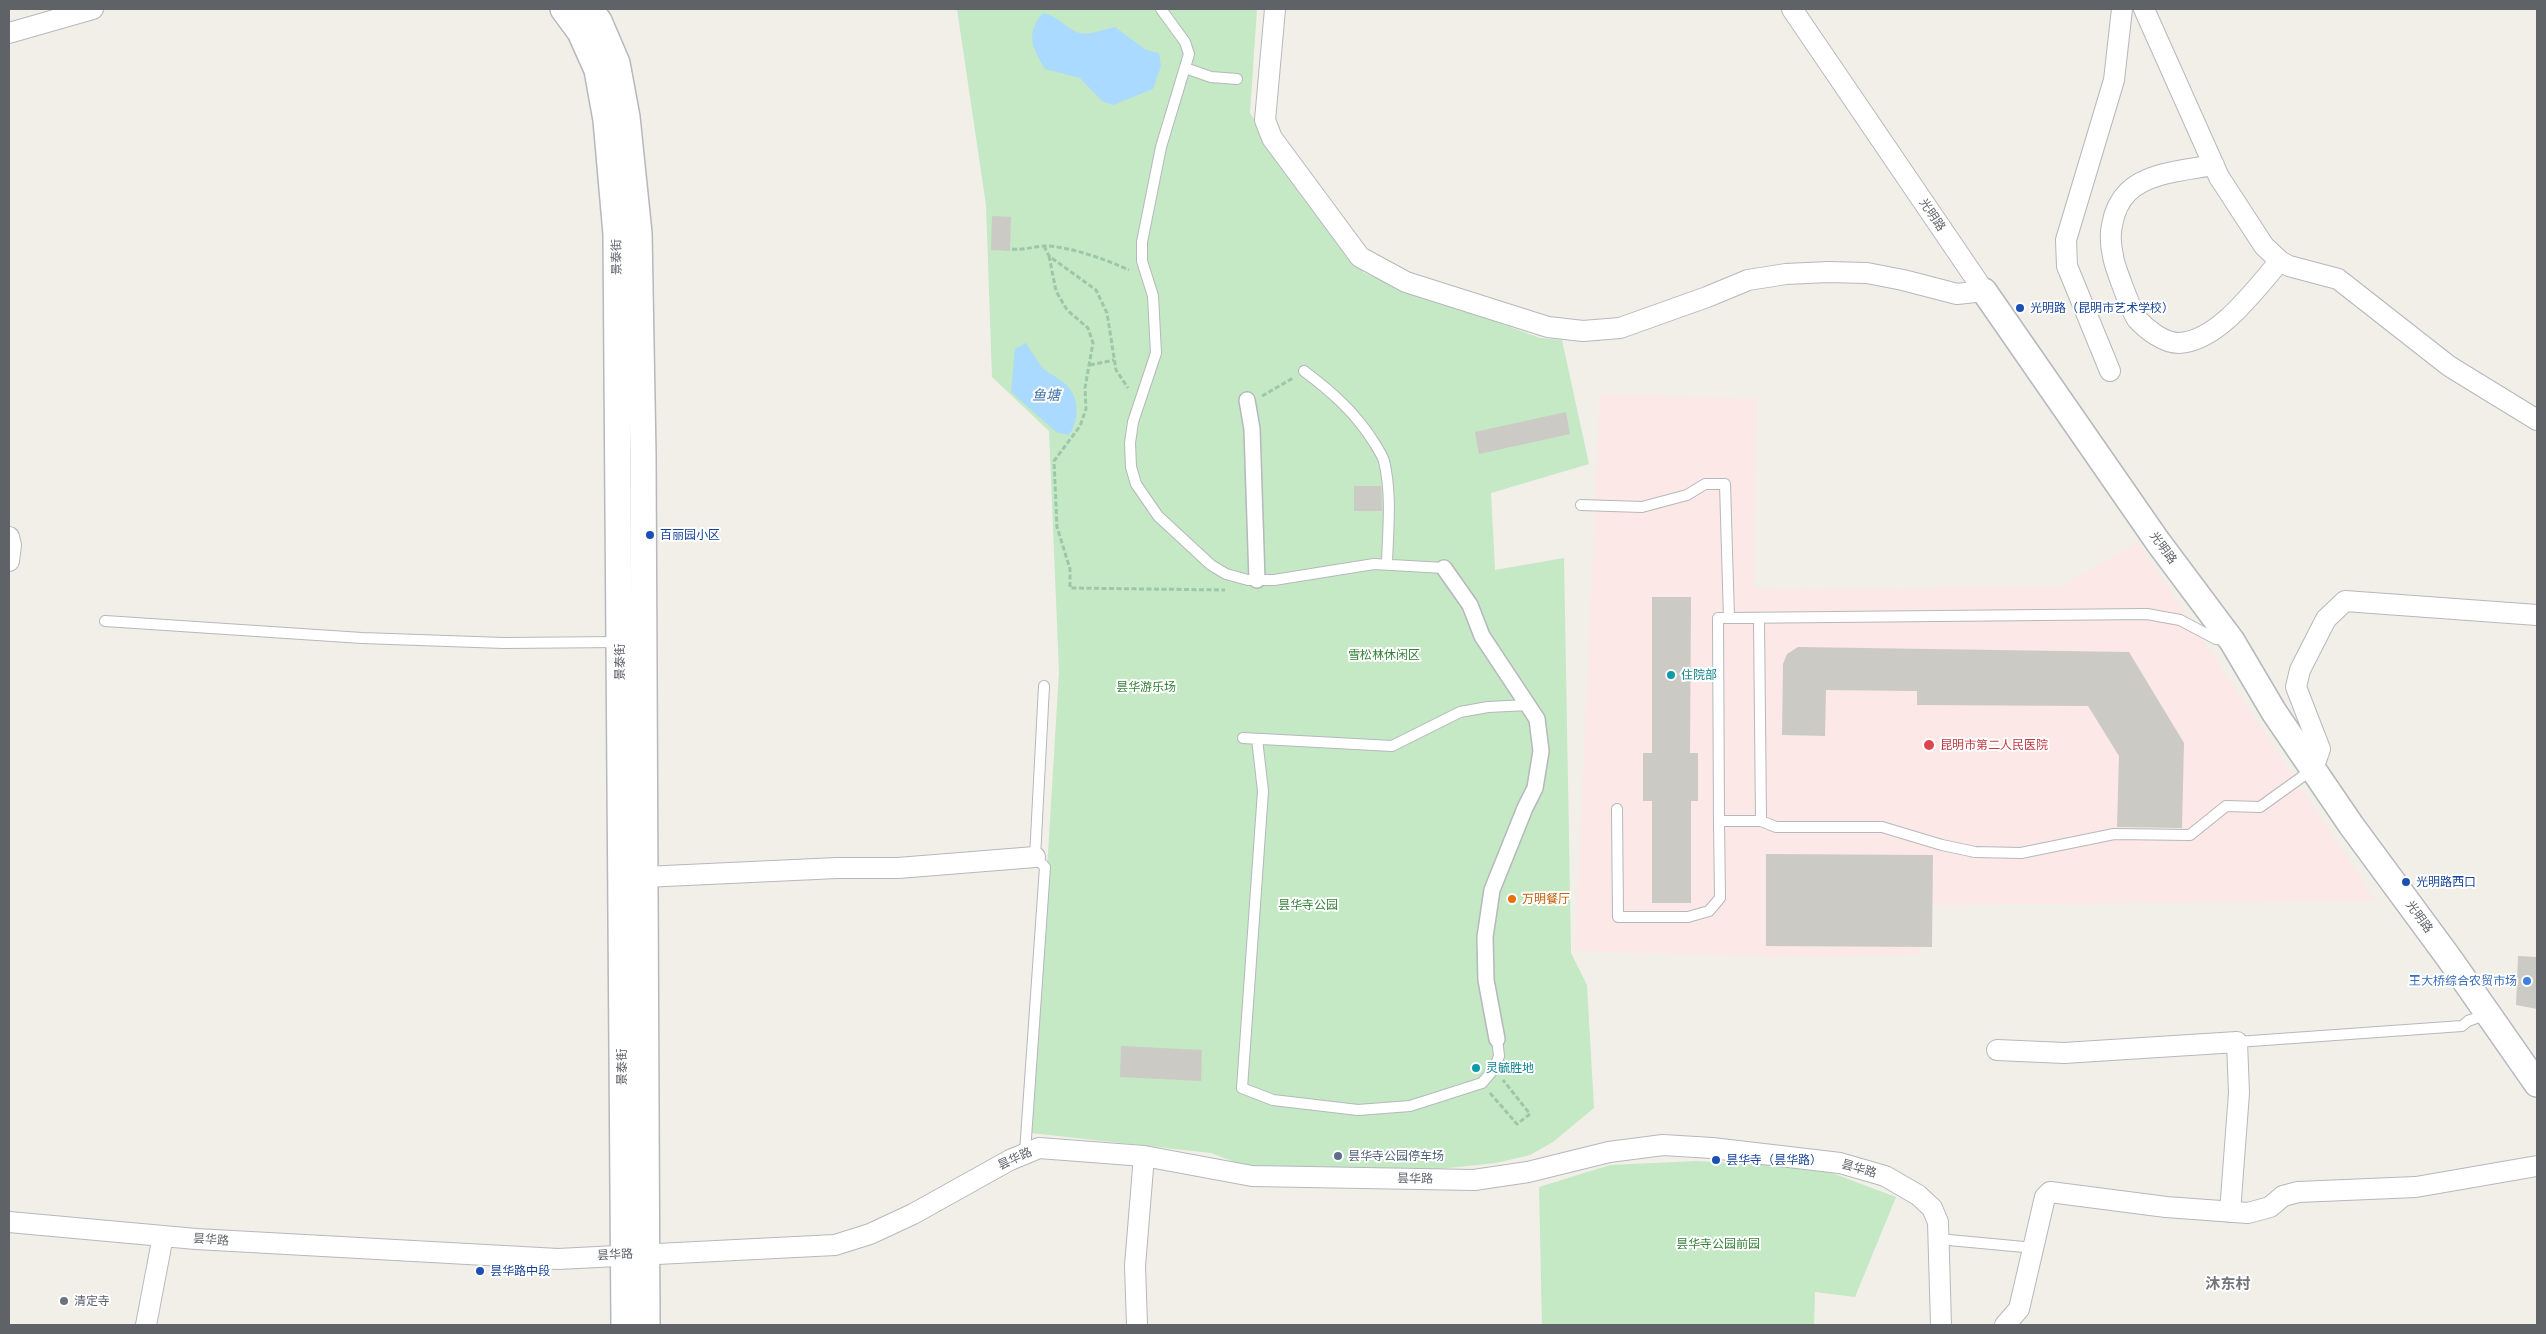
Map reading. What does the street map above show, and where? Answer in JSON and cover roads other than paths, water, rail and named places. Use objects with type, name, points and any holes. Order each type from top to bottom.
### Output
[{"type":"street","points":[[9,33],[93,9]]},
{"type":"street","name":"景泰街","points":[[563,9],[580,32],[597,70],[606,120],[616,234],[632,641],[644,877],[635,1254],[624,1325]]},
{"type":"street","name":"景泰街","points":[[590,9],[599,21],[617,63],[627,117],[639,233],[632,641],[635,1254],[646,1325]]},
{"type":"street","points":[[1275,9],[1265,120],[1272,138],[1360,257],[1406,282],[1521,320],[1548,327],[1583,331],[1620,328],[1707,298],[1748,280],[1786,274],[1867,273],[1957,294],[1984,291]]},
{"type":"street","name":"光明路","points":[[1792,9],[2158,542],[2232,641],[2274,712],[2313,769],[2537,1084]]},
{"type":"street","points":[[2110,371],[2067,266],[2066,240],[2114,80],[2122,9]]},
{"type":"street","points":[[2144,9],[2214,165],[2264,246],[2280,261],[2338,279],[2449,366],[2537,420]]},
{"type":"street","points":[[2214,165],[2146,181],[2128,192],[2115,210],[2111,227],[2113,257],[2136,318],[2158,337],[2168,341],[2179,343],[2207,333],[2232,314],[2280,261]]},
{"type":"street","points":[[1247,400],[1252,429],[1257,580]]},
{"type":"street","points":[[9,537],[11,545],[9,561]]},
{"type":"street","points":[[1444,568],[1470,605],[1482,636],[1537,719],[1541,751],[1535,788],[1492,890],[1485,937],[1486,980],[1497,1039]]},
{"type":"street","points":[[2313,769],[2320,749],[2296,687],[2300,670],[2326,619],[2345,601],[2537,615]]},
{"type":"street","points":[[644,877],[837,868],[898,868],[1035,857]]},
{"type":"street","points":[[1997,1050],[2064,1053],[2237,1042],[2240,1093],[2230,1212]]},
{"type":"street","name":"昙华路","points":[[9,1222],[163,1236],[558,1259],[836,1245],[870,1234],[912,1214],[1025,1152],[1039,1148],[1144,1156],[1252,1176],[1474,1180],[1520,1174],[1609,1152],[1663,1145],[1712,1148],[1840,1163],[1885,1176],[1918,1195],[1932,1208],[1938,1222],[1940,1325]]},
{"type":"street","points":[[1137,1325],[1135,1266],[1144,1156]]},
{"type":"street","points":[[2005,1325],[2019,1309],[2035,1248],[2045,1197],[2050,1192],[2166,1207],[2248,1213],[2270,1207],[2284,1196],[2298,1192],[2416,1187],[2537,1166]]},
{"type":"street","points":[[146,1325],[163,1236]]},
{"type":"lane","points":[[1161,9],[1185,42],[1189,54],[1161,147],[1142,242],[1142,261],[1153,296],[1156,353],[1138,409],[1130,443],[1131,467],[1136,484],[1158,516],[1211,566],[1226,574],[1257,580],[1274,580],[1388,563],[1426,568],[1444,568]]},
{"type":"lane","points":[[1185,68],[1211,77],[1238,79]]},
{"type":"lane","points":[[1304,371],[1333,393],[1350,410],[1365,428],[1383,458],[1388,485],[1388,563]]},
{"type":"lane","points":[[1581,505],[1642,507],[1687,495],[1705,484],[1725,484],[1730,618]]},
{"type":"lane","points":[[1617,809],[1618,917],[1688,917],[1709,911],[1720,898],[1718,618],[2147,614],[2180,620],[2216,639],[2232,641]]},
{"type":"lane","points":[[1759,618],[1761,821]]},
{"type":"lane","points":[[105,621],[362,638],[504,643],[632,641]]},
{"type":"lane","points":[[1025,1152],[1045,867],[1035,857],[1044,686]]},
{"type":"lane","points":[[1243,738],[1392,746],[1460,712],[1488,706],[1528,705]]},
{"type":"lane","points":[[1257,739],[1256,752],[1263,791],[1242,1088],[1273,1100],[1358,1110],[1410,1106],[1482,1084],[1494,1069],[1499,1056],[1497,1039]]},
{"type":"lane","points":[[1719,821],[1761,821],[1776,826],[1882,827],[1942,845],[1975,852],[2021,853],[2114,834],[2190,835],[2226,806],[2260,806],[2313,769]]},
{"type":"lane","points":[[2237,1042],[2462,1026],[2468,1021],[2488,1013]]},
{"type":"lane","points":[[1938,1239],[2035,1248]]},
{"type":"water","points":[[1043,13],[1054,17],[1073,30],[1086,34],[1115,27],[1146,50],[1159,53],[1161,66],[1153,89],[1113,105],[1102,101],[1080,78],[1045,69],[1032,41],[1034,28]]},
{"type":"water","name":"鱼塘","points":[[1026,343],[1041,366],[1069,387],[1073,394],[1076,415],[1073,429],[1069,435],[1056,432],[1011,392],[1015,349]]},
{"type":"place","name":"光明路（昆明市艺术学校）","points":[[2020,308]]},
{"type":"place","name":"百丽园小区","points":[[650,535]]},
{"type":"place","name":"住院部","points":[[1671,675]]},
{"type":"place","name":"昆明市第二人民医院","points":[[1929,745]]},
{"type":"place","name":"光明路西口","points":[[2406,882]]},
{"type":"place","name":"万明餐厅","points":[[1512,899]]},
{"type":"place","name":"王大桥综合农贸市场","points":[[2527,981]]},
{"type":"place","name":"灵毓胜地","points":[[1476,1068]]},
{"type":"place","name":"昙华寺公园停车场","points":[[1338,1156]]},
{"type":"place","name":"昙华寺（昙华路）","points":[[1716,1160]]},
{"type":"place","name":"昙华路中段","points":[[480,1271]]},
{"type":"place","name":"清定寺","points":[[64,1301]]},
{"type":"district","name":"沐东村","points":[[2228,1285]]},
{"type":"park label","name":"雪松林休闲区","points":[[1384,655]]},
{"type":"park label","name":"昙华游乐场","points":[[1146,687]]},
{"type":"park label","name":"昙华寺公园","points":[[1308,905]]},
{"type":"park label","name":"昙华寺公园前园","points":[[1718,1244]]}]
